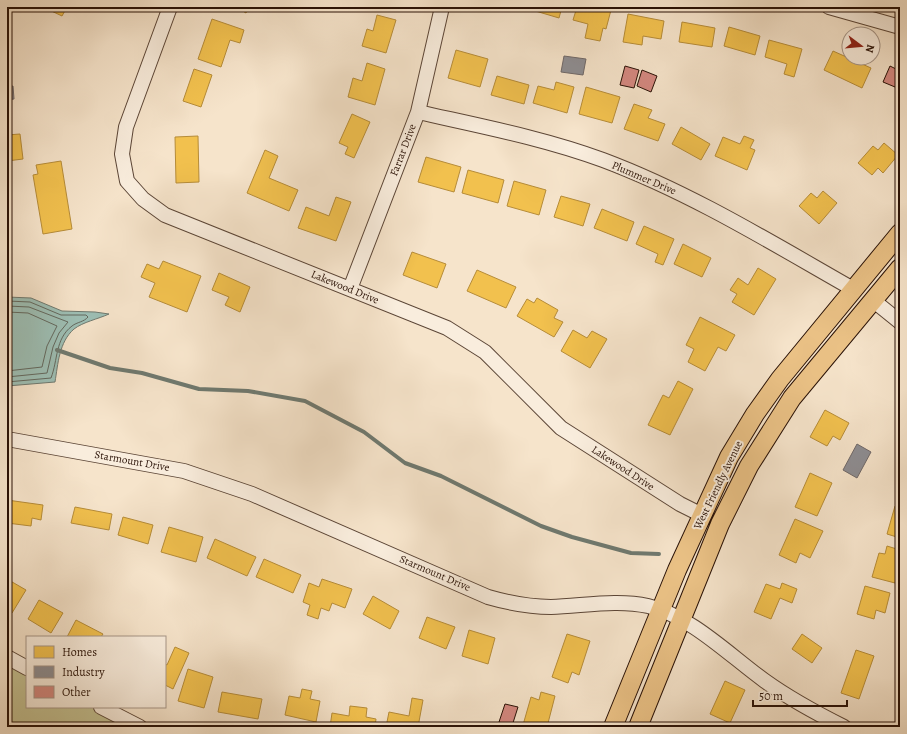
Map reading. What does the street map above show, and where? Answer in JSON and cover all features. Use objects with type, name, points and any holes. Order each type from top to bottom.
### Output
[{"type":"main road","name":"West Friendly Avenue","points":[[613,727],[660,610],[729,457],[755,414],[780,379],[900,234]]},
{"type":"main road","name":"West Friendly Avenue","points":[[638,727],[720,524],[749,466],[792,398],[900,268]]},
{"type":"street","name":"Lakewood Drive","points":[[170,7],[126,127],[122,154],[127,181],[143,199],[166,215],[447,328],[468,340],[498,364],[544,413],[561,428],[680,504],[702,515]]},
{"type":"street","name":"Farrar Drive","points":[[350,289],[418,112],[442,7]]},
{"type":"street","points":[[829,7],[900,27]]},
{"type":"street","name":"Plummer Drive","points":[[418,112],[530,138],[602,160],[678,192],[853,289]]},
{"type":"street","points":[[874,300],[900,322]]},
{"type":"street","name":"Starmount Drive","points":[[7,439],[184,471],[252,494],[488,596],[510,603],[550,607],[627,603],[660,610],[682,619],[766,682],[805,708],[844,727]]},
{"type":"street","points":[[7,657],[26,667]]},
{"type":"street","points":[[103,708],[140,727]]},
{"type":"shaded area","points":[[7,661],[26,671],[26,708],[96,708],[131,727],[7,727]]},
{"type":"water","points":[[7,297],[31,298],[62,311],[109,314],[82,324],[69,334],[62,347],[55,382],[7,386]]},
{"type":"building: Homes","points":[[43,7],[67,7],[62,16]]},
{"type":"building: Homes","points":[[236,7],[249,7],[246,13]]},
{"type":"building: Homes","points":[[533,7],[562,7],[559,18],[532,10]]},
{"type":"building: Homes","points":[[577,7],[598,7],[611,10],[606,29],[603,28],[600,41],[585,38],[588,24],[573,20]]},
{"type":"building: Homes","points":[[628,14],[664,21],[661,39],[643,36],[642,45],[623,42]]},
{"type":"building: Homes","points":[[377,15],[396,20],[386,53],[362,46],[367,29],[373,31]]},
{"type":"building: Homes","points":[[212,19],[244,30],[240,43],[230,40],[221,67],[198,59]]},
{"type":"building: Homes","points":[[682,22],[715,28],[712,47],[679,42]]},
{"type":"building: Homes","points":[[729,27],[760,36],[755,55],[724,46]]},
{"type":"building: Homes","points":[[769,40],[802,49],[794,77],[784,74],[787,64],[765,57]]},
{"type":"building: Homes","points":[[456,50],[488,59],[480,87],[448,78]]},
{"type":"building: Homes","points":[[833,51],[841,55],[841,66],[867,66],[871,68],[862,88],[824,70]]},
{"type":"building: Homes","points":[[367,63],[385,69],[375,105],[348,97],[353,78],[362,81]]},
{"type":"building: Homes","points":[[194,69],[212,75],[201,107],[183,101]]},
{"type":"building: Homes","points":[[497,76],[529,85],[524,104],[491,95]]},
{"type":"building: Homes","points":[[556,82],[574,87],[567,113],[533,103],[538,86],[554,90]]},
{"type":"building: Homes","points":[[586,87],[620,97],[612,123],[579,114]]},
{"type":"building: Homes","points":[[634,104],[652,110],[648,118],[665,124],[658,141],[624,129]]},
{"type":"building: Homes","points":[[352,114],[370,122],[354,158],[345,154],[348,147],[339,143]]},
{"type":"building: Homes","points":[[681,127],[710,144],[701,160],[672,144]]},
{"type":"building: Homes","points":[[20,134],[23,159],[7,161],[7,135]]},
{"type":"building: Homes","points":[[198,136],[199,182],[176,183],[175,137]]},
{"type":"building: Homes","points":[[744,136],[754,140],[750,148],[755,150],[747,170],[715,156],[723,137],[740,144]]},
{"type":"building: Homes","points":[[884,143],[898,155],[883,173],[878,168],[872,175],[858,163],[873,146],[878,150]]},
{"type":"building: Homes","points":[[265,150],[278,156],[269,178],[298,190],[289,211],[247,193]]},
{"type":"building: Homes","points":[[426,157],[461,167],[454,192],[418,182]]},
{"type":"building: Homes","points":[[61,161],[72,229],[43,234],[33,175],[38,174],[36,165]]},
{"type":"building: Homes","points":[[468,170],[504,180],[498,203],[462,193]]},
{"type":"building: Homes","points":[[514,181],[546,190],[539,215],[507,206]]},
{"type":"building: Homes","points":[[823,191],[837,203],[819,224],[799,206],[811,193],[817,198]]},
{"type":"building: Homes","points":[[561,196],[590,204],[583,226],[554,217]]},
{"type":"building: Homes","points":[[336,197],[351,202],[336,241],[298,228],[306,207],[329,216]]},
{"type":"building: Homes","points":[[602,209],[634,222],[627,241],[594,228]]},
{"type":"building: Homes","points":[[644,226],[674,239],[663,265],[655,262],[658,254],[636,244]]},
{"type":"building: Homes","points":[[683,244],[711,258],[702,277],[674,264]]},
{"type":"building: Homes","points":[[412,252],[446,264],[437,288],[403,275]]},
{"type":"building: Homes","points":[[163,261],[201,276],[187,312],[149,297],[155,283],[141,277],[147,264],[159,269]]},
{"type":"building: Homes","points":[[758,268],[776,279],[754,315],[732,302],[737,294],[730,290],[738,278],[748,285]]},
{"type":"building: Homes","points":[[477,270],[516,287],[506,308],[467,291]]},
{"type":"building: Homes","points":[[219,273],[250,287],[240,312],[225,305],[229,297],[212,290]]},
{"type":"building: Homes","points":[[537,298],[558,310],[554,318],[563,322],[554,337],[517,316],[527,299],[534,303]]},
{"type":"building: Homes","points":[[700,317],[735,335],[726,351],[718,347],[705,371],[688,362],[694,349],[686,345]]},
{"type":"building: Homes","points":[[573,330],[587,338],[592,331],[607,339],[590,368],[561,351]]},
{"type":"building: Homes","points":[[678,381],[693,389],[670,435],[648,425],[663,395],[669,398]]},
{"type":"building: Homes","points":[[825,410],[849,423],[840,440],[833,436],[827,446],[810,437]]},
{"type":"building: Homes","points":[[810,473],[832,483],[817,516],[795,507]]},
{"type":"building: Homes","points":[[7,500],[43,505],[41,520],[32,518],[31,526],[7,523]]},
{"type":"building: Homes","points":[[895,506],[900,507],[900,538],[887,534]]},
{"type":"building: Homes","points":[[75,507],[112,514],[109,530],[71,523]]},
{"type":"building: Homes","points":[[123,517],[153,525],[148,544],[118,535]]},
{"type":"building: Homes","points":[[795,519],[823,531],[810,558],[800,553],[796,563],[779,555]]},
{"type":"building: Homes","points":[[169,527],[203,537],[196,562],[161,552]]},
{"type":"building: Homes","points":[[215,539],[256,557],[247,576],[207,558]]},
{"type":"building: Homes","points":[[887,546],[900,550],[900,567],[895,583],[872,577],[879,553],[885,554]]},
{"type":"building: Homes","points":[[264,559],[301,575],[293,593],[256,577]]},
{"type":"building: Homes","points":[[7,579],[26,590],[12,613],[7,610]]},
{"type":"building: Homes","points":[[322,579],[352,589],[345,608],[332,603],[329,611],[321,608],[318,619],[307,615],[310,605],[303,602],[309,583],[319,587]]},
{"type":"building: Homes","points":[[782,583],[797,589],[792,603],[780,598],[771,619],[754,612],[766,584],[780,589]]},
{"type":"building: Homes","points":[[865,586],[890,593],[885,613],[876,610],[874,619],[857,614]]},
{"type":"building: Homes","points":[[373,596],[399,611],[390,629],[363,614]]},
{"type":"building: Homes","points":[[39,600],[63,613],[51,633],[28,619]]},
{"type":"building: Homes","points":[[427,617],[455,627],[446,649],[419,638]]},
{"type":"building: Homes","points":[[76,620],[103,634],[102,636],[68,636]]},
{"type":"building: Homes","points":[[469,630],[495,638],[488,664],[462,656]]},
{"type":"building: Homes","points":[[567,634],[590,641],[579,675],[572,672],[568,683],[552,677]]},
{"type":"building: Homes","points":[[802,634],[822,648],[812,663],[792,649]]},
{"type":"building: Homes","points":[[175,647],[189,653],[173,689],[166,686],[167,665]]},
{"type":"building: Homes","points":[[856,650],[874,656],[859,699],[841,693]]},
{"type":"building: Homes","points":[[188,669],[213,677],[204,708],[178,701]]},
{"type":"building: Homes","points":[[725,681],[745,690],[730,723],[710,714]]},
{"type":"building: Homes","points":[[302,689],[312,691],[310,699],[320,701],[316,722],[285,715],[289,696],[300,698]]},
{"type":"building: Homes","points":[[222,692],[262,699],[258,719],[218,712]]},
{"type":"building: Homes","points":[[541,692],[555,696],[547,727],[523,725],[531,697],[539,700]]},
{"type":"building: Homes","points":[[412,698],[423,700],[418,727],[386,727],[389,712],[409,716]]},
{"type":"building: Homes","points":[[350,706],[367,708],[366,717],[376,719],[375,727],[330,727],[332,713],[349,716]]},
{"type":"building: Industry","points":[[564,56],[586,59],[583,75],[561,72]]},
{"type":"building: Industry","points":[[13,86],[14,99],[7,100],[7,87]]},
{"type":"building: Industry","points":[[857,444],[871,452],[857,478],[843,470]]},
{"type":"building: Other","points":[[625,66],[639,70],[634,88],[620,85]]},
{"type":"building: Other","points":[[890,66],[900,71],[900,76],[895,87],[883,82]]},
{"type":"building: Other","points":[[642,70],[657,76],[651,92],[637,86]]},
{"type":"building: Other","points":[[505,704],[518,707],[512,726],[499,722]]},
{"type":"waterway","points":[[57,350],[110,368],[142,373],[199,389],[248,391],[305,401],[364,432],[405,463],[441,476],[541,526],[572,537],[631,553],[659,554]]}]
